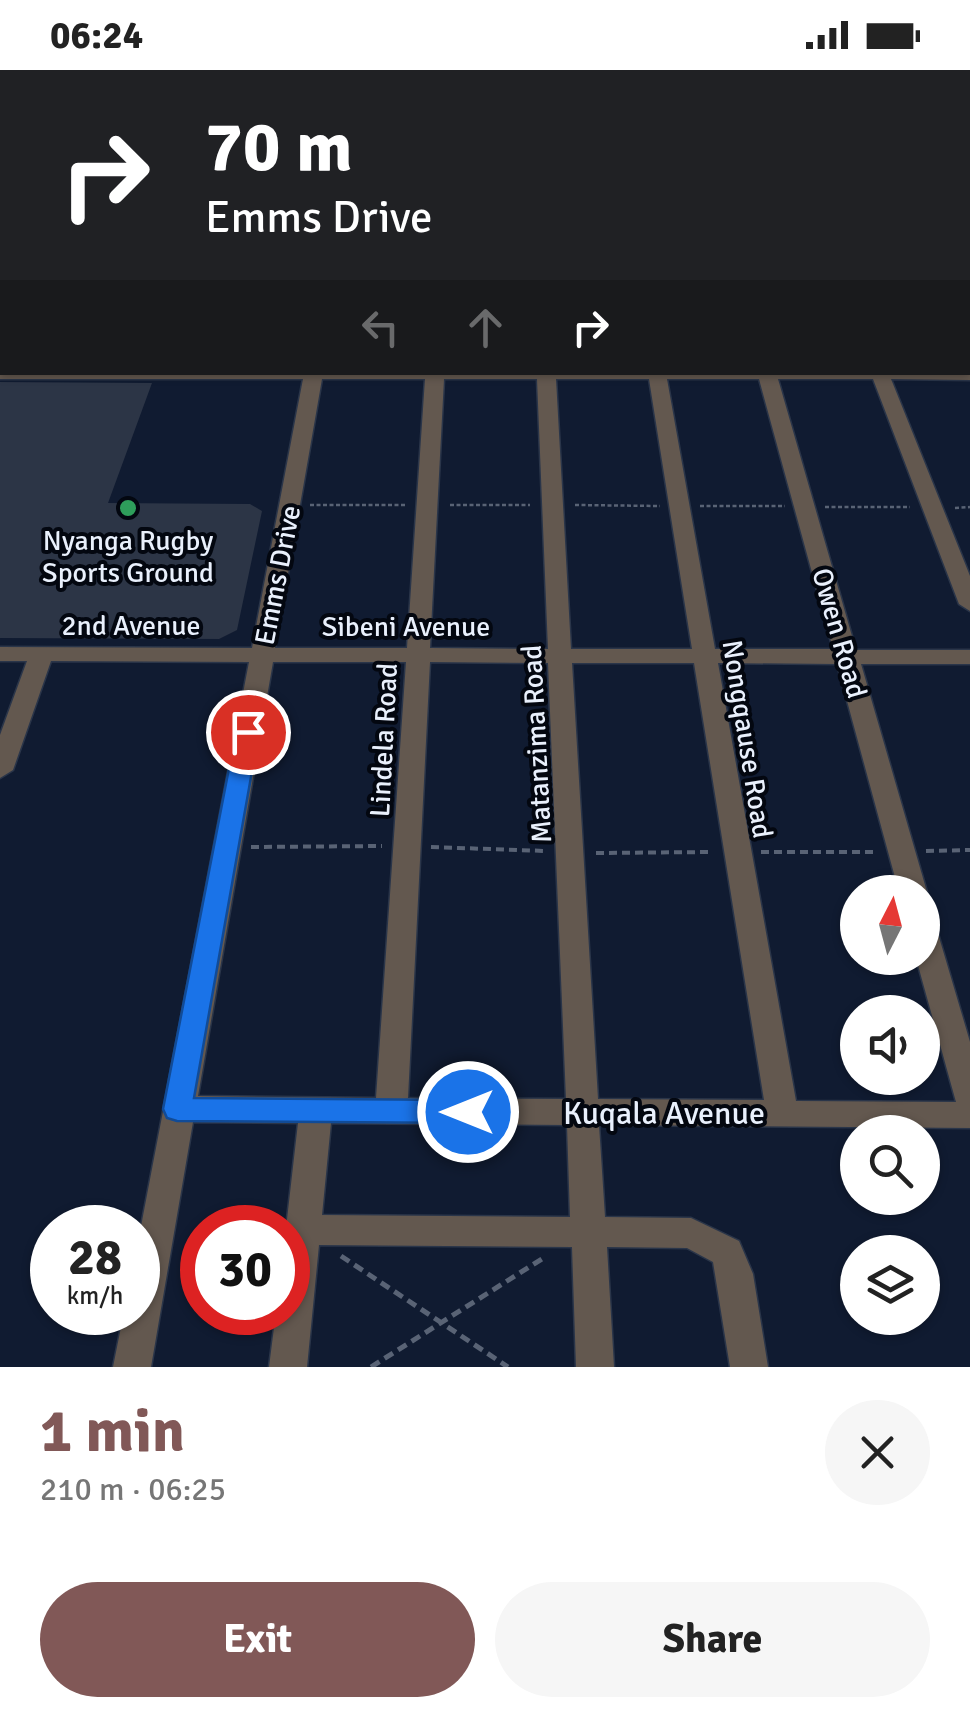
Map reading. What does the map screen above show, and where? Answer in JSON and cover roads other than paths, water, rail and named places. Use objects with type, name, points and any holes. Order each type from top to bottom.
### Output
[{"type":"street","name":"Emms Drive","points":[[132,1367],[314,375]]},
{"type":"street","name":"Lindela Road","points":[[391,1111],[436,375]]},
{"type":"street","name":"Matanzima Road","points":[[546,375],[595,1367]]},
{"type":"street","name":"Nongqause Road","points":[[657,375],[782,1114]]},
{"type":"street","name":"Owen Road","points":[[768,375],[908,875]]},
{"type":"street","points":[[880,375],[970,604]]},
{"type":"street","name":"2nd Avenue","points":[[0,654],[262,656]]},
{"type":"street","points":[[0,770],[42,654]]},
{"type":"street","name":"Sibeni Avenue","points":[[262,656],[970,657]]},
{"type":"street","points":[[936,975],[970,1097]]},
{"type":"street","name":"Kuqala Avenue","points":[[177,1109],[970,1115]]},
{"type":"street","points":[[305,1205],[316,1110]]},
{"type":"street","points":[[310,1230],[692,1233],[727,1252],[735,1274],[749,1367]]},
{"type":"street","points":[[288,1367],[291,1335]]},
{"type":"place","name":"Nyanga Rugby Sports Ground","points":[[128,508]]}]
